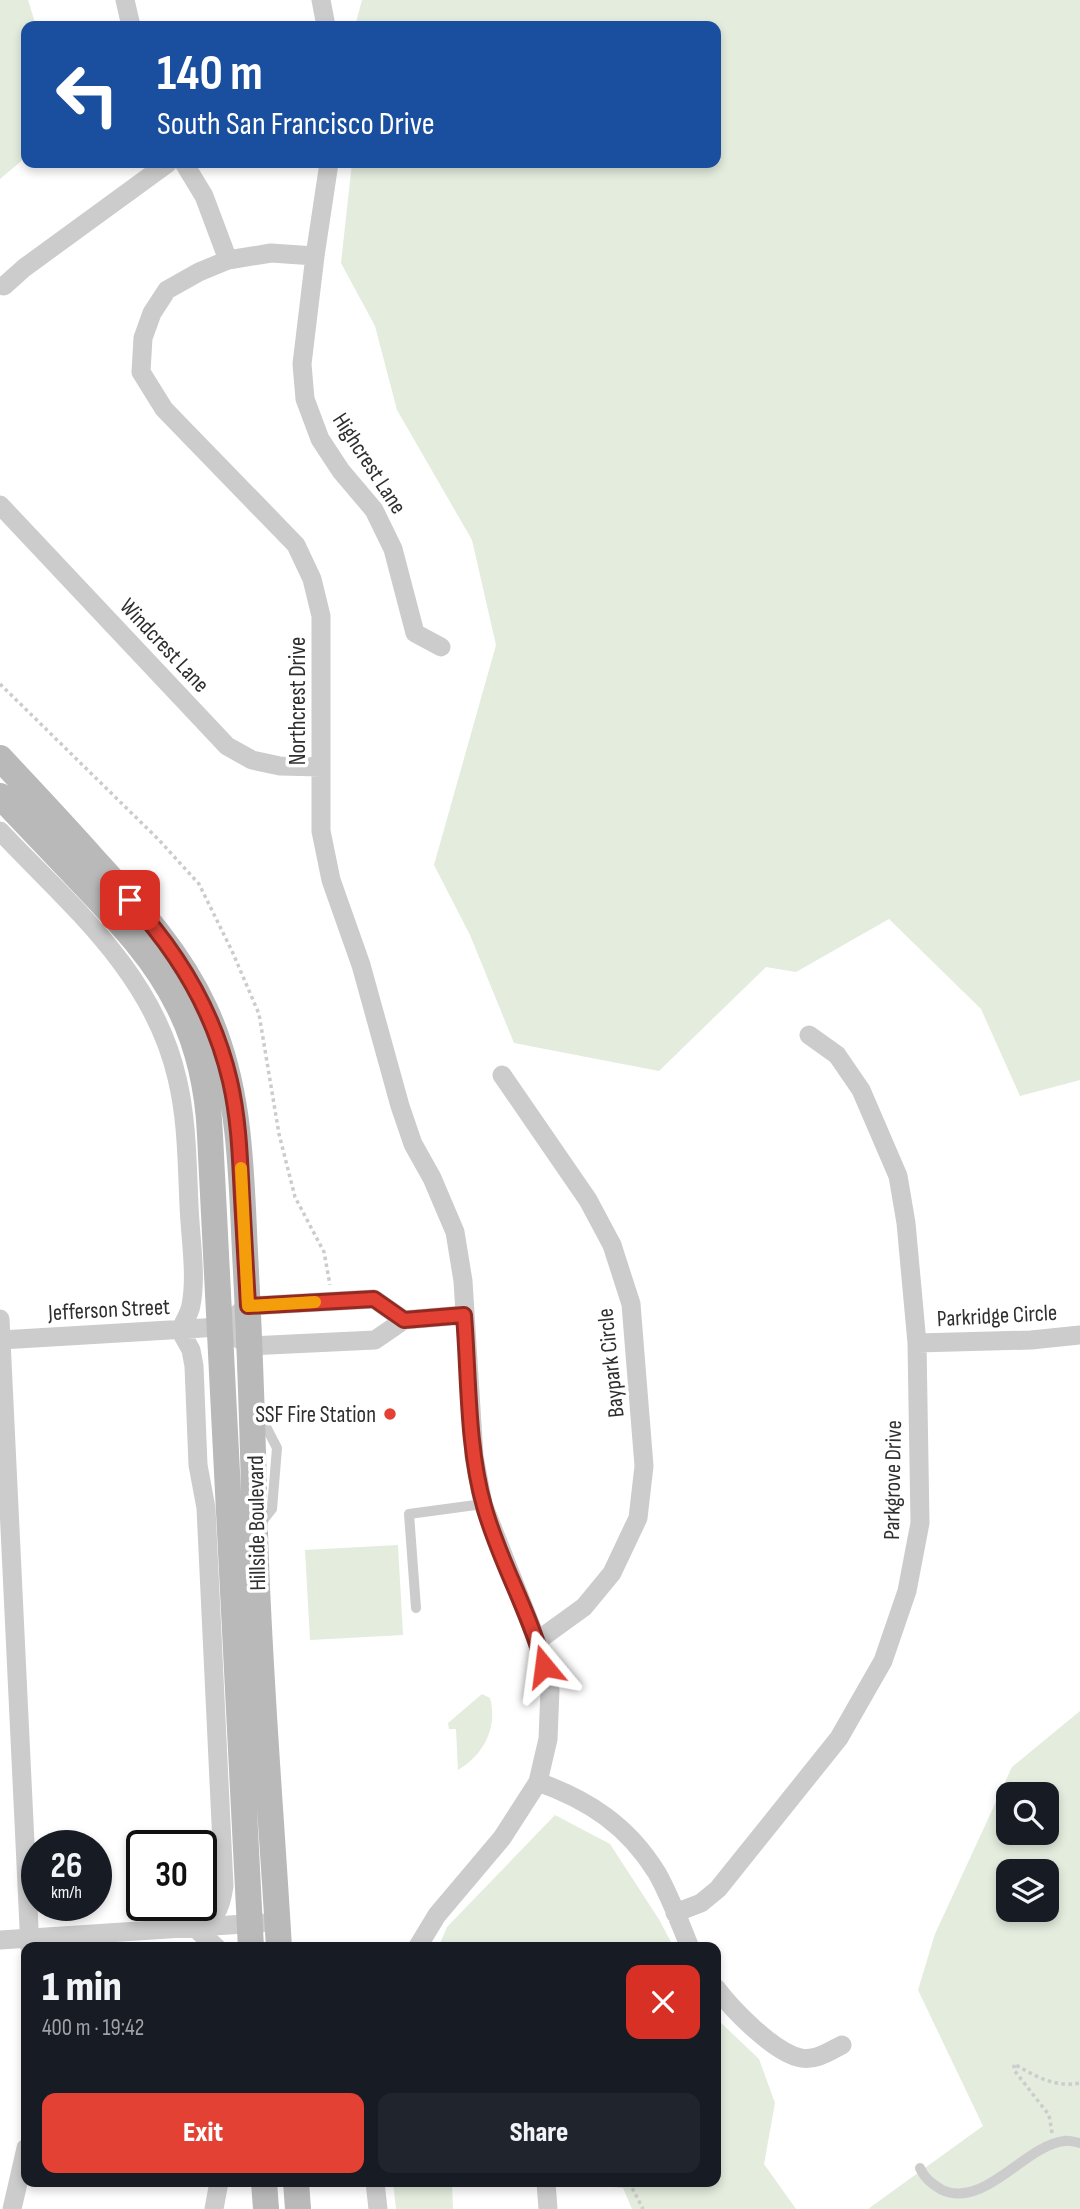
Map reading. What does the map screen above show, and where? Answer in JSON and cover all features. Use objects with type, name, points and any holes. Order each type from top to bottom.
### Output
[{"type":"main road","name":"Hillside Boulevard","points":[[0,758],[155,928],[182,966],[205,1008],[225,1060],[236,1115],[248,1306],[262,1704],[278,1935]]},
{"type":"main road","name":"Hillside Boulevard","points":[[0,796],[139,944],[161,975],[187,1025],[200,1060],[208,1098],[250,1936]]},
{"type":"main road","points":[[264,2187],[266,2209]]},
{"type":"main road","points":[[296,2187],[298,2209]]},
{"type":"street","points":[[125,0],[130,21]]},
{"type":"street","points":[[321,0],[325,21]]},
{"type":"street","points":[[4,286],[162,168]]},
{"type":"street","points":[[187,168],[204,196],[228,260]]},
{"type":"street","name":"Highcrest Lane","points":[[328,168],[302,364],[304,399],[320,439],[341,471],[374,510],[393,549],[415,634],[441,647]]},
{"type":"street","name":"Northcrest Drive","points":[[315,256],[271,253],[228,260],[167,290],[152,313],[143,338],[141,372],[164,409],[296,545],[312,579],[321,616],[321,831],[331,880],[361,965],[413,1144],[432,1178],[455,1232],[460,1258],[474,1456],[483,1504],[537,1641],[550,1690],[548,1739],[538,1782],[502,1838],[438,1915],[421,1942]]},
{"type":"street","name":"Windcrest Lane","points":[[0,506],[227,746],[252,760],[280,766],[321,767]]},
{"type":"street","points":[[0,831],[119,958],[146,997],[166,1038],[182,1100],[187,1173],[192,1288],[191,1307],[180,1329]]},
{"type":"street","name":"Parkgrove Drive","points":[[675,1913],[701,1903],[724,1882],[839,1738],[883,1661],[907,1591],[920,1522],[917,1343],[906,1223],[898,1176],[861,1090],[837,1055],[809,1035]]},
{"type":"street","name":"Baypark Circle","points":[[502,1075],[588,1200],[612,1245],[631,1304],[644,1466],[638,1518],[612,1573],[584,1607],[537,1641]]},
{"type":"street","points":[[404,1320],[374,1299],[248,1306],[220,1327],[250,1346],[375,1340],[404,1320],[464,1315]]},
{"type":"street","points":[[0,1319],[30,1942]]},
{"type":"street","name":"Jefferson Street","points":[[1,1340],[220,1327]]},
{"type":"street","name":"Hillside Boulevard","points":[[180,1329],[191,1350],[194,1366],[198,1465],[206,1508],[224,1886],[222,1903],[217,1914],[194,1927]]},
{"type":"street","name":"Parkridge Circle","points":[[917,1343],[1031,1340],[1080,1335]]},
{"type":"street","points":[[538,1782],[569,1793],[604,1814],[635,1843],[657,1874],[687,1942]]},
{"type":"street","points":[[194,1927],[210,1942]]},
{"type":"street","points":[[40,1942],[194,1927],[250,1936],[278,1935]]},
{"type":"street","points":[[0,1940],[21,1942]]},
{"type":"street","points":[[721,1994],[769,2042],[801,2058],[819,2057],[842,2045]]},
{"type":"street","points":[[12,2209],[21,2170]]},
{"type":"street","points":[[214,2209],[218,2187]]},
{"type":"street","points":[[375,2187],[378,2209]]},
{"type":"street","points":[[546,2187],[548,2209]]},
{"type":"lane","points":[[416,1608],[409,1514],[483,1504]]},
{"type":"lane","points":[[920,2168],[925,2179],[951,2197],[972,2196],[994,2187],[1042,2149],[1065,2140],[1080,2143]]},
{"type":"path","points":[[1055,2144],[1049,2115],[1014,2070],[1014,2064],[1053,2083],[1080,2083]]},
{"type":"path","points":[[632,2187],[643,2209]]},
{"type":"green space","points":[[0,0],[28,0],[34,21],[21,21],[21,161],[0,179]]},
{"type":"green space","points":[[362,0],[1080,0],[1080,1080],[1020,1096],[981,1009],[889,919],[796,972],[766,967],[659,1071],[514,1043],[470,935],[434,865],[496,645],[472,540],[397,410],[375,326],[341,263],[351,168],[721,168],[721,21],[356,21]]},
{"type":"green space","points":[[398,1545],[403,1635],[310,1640],[305,1550]]},
{"type":"green space","points":[[482,1694],[490,1698],[490,1730],[482,1748],[458,1770],[456,1729],[449,1729],[448,1723]]},
{"type":"green space","points":[[1080,1711],[1080,2209],[868,2209],[983,2126],[918,1990],[935,1934],[996,1802],[996,1845],[1059,1845],[1059,1782],[1005,1782],[1012,1767]]},
{"type":"green space","points":[[555,1815],[610,1844],[671,1942],[441,1942],[447,1927]]},
{"type":"green space","points":[[721,2023],[759,2059],[775,2103],[764,2164],[796,2209],[632,2209],[623,2188],[613,2187],[721,2187]]},
{"type":"green space","points":[[394,2187],[452,2187],[453,2209],[396,2209]]},
{"type":"slow traffic","points":[[241,1168],[248,1306],[315,1302]]},
{"type":"place","name":"SSF Fire Station","points":[[390,1414]]},
{"type":"route","points":[[130,900],[155,928],[187,974],[213,1025],[225,1060],[239,1134],[248,1306],[374,1299],[404,1320],[464,1315],[474,1456],[483,1504],[537,1641],[544,1666]]}]
